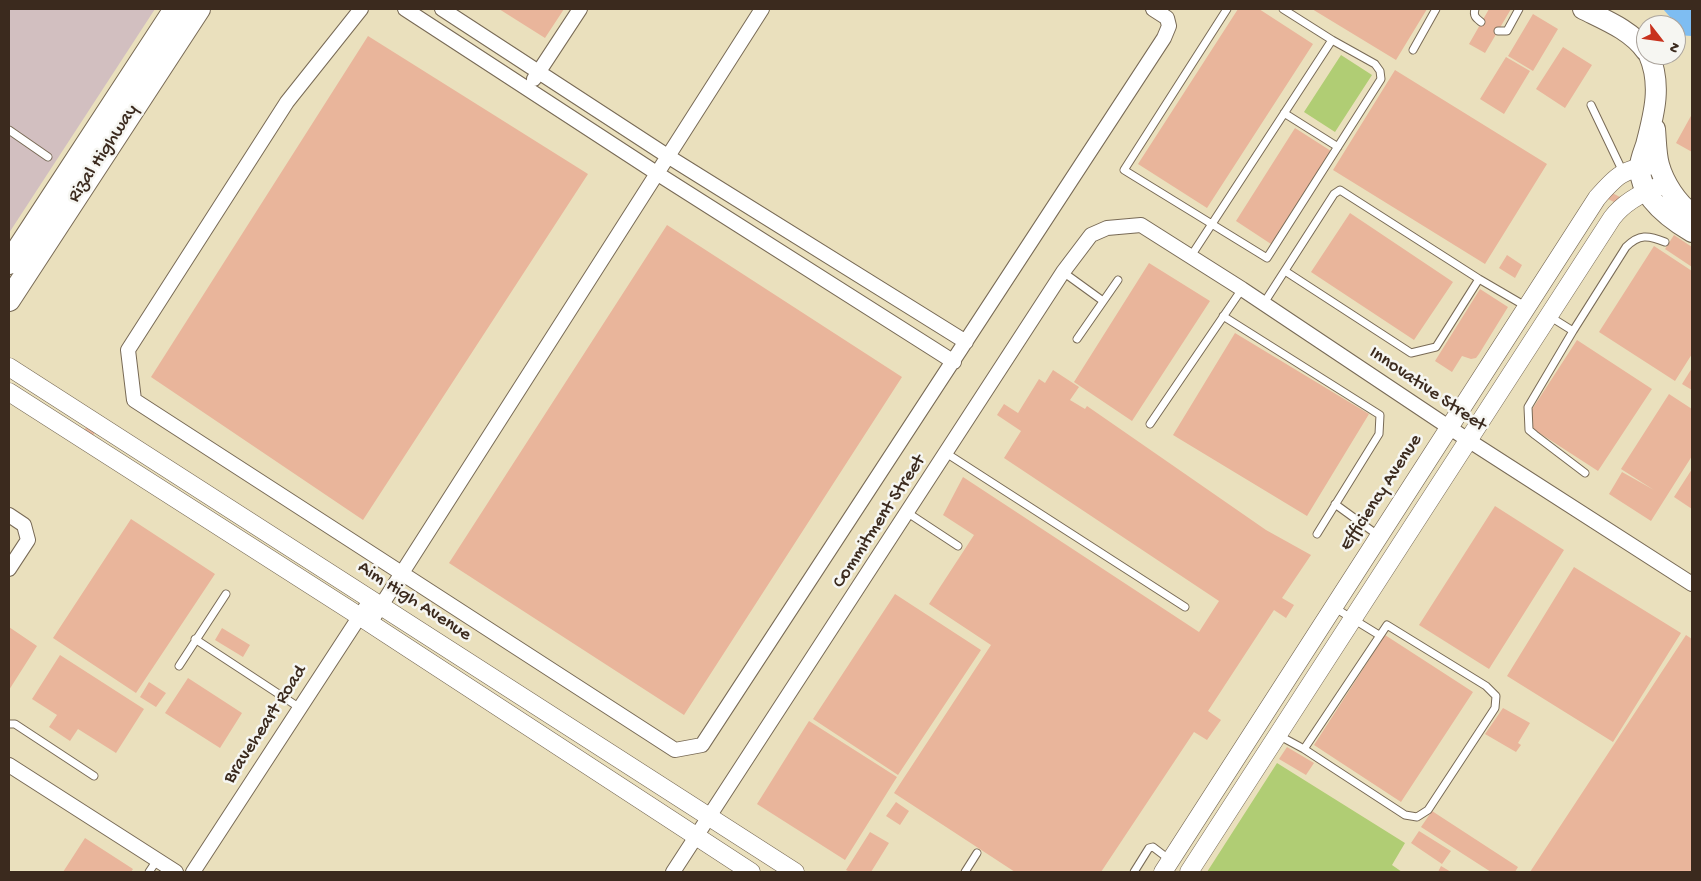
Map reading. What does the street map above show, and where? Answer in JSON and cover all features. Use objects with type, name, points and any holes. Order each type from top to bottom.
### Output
[{"type":"main road","name":"Rizal Highway","points":[[9,263],[175,9]]},
{"type":"main road","name":"Rizal Highway","points":[[9,300],[199,9]]},
{"type":"main road","points":[[1583,9],[1628,33],[1636,40]]},
{"type":"main road","points":[[1652,65],[1656,77],[1654,114],[1641,168],[1645,192],[1661,210],[1692,232]]},
{"type":"main road","points":[[1641,168],[1666,184],[1692,214]]},
{"type":"street","points":[[361,9],[287,102],[128,350],[134,400],[675,750],[702,745],[1164,38],[1169,26],[1167,18],[1153,9]]},
{"type":"street","points":[[405,9],[527,90],[954,362]]},
{"type":"street","points":[[442,9],[668,157],[966,342]]},
{"type":"street","points":[[527,90],[580,9]]},
{"type":"street","name":"Braveheart Road","points":[[193,872],[300,708],[376,602],[401,574],[762,9]]},
{"type":"street","name":"Efficiency Avenue","points":[[1166,866],[1597,198],[1612,180],[1641,168]]},
{"type":"street","points":[[1189,872],[1617,211],[1626,203],[1645,192],[1666,184]]},
{"type":"street","name":"Innovative Street","points":[[1141,225],[1264,303],[1449,428],[1692,584]]},
{"type":"street","name":"Commitment Street","points":[[673,872],[1063,272],[1091,235],[1107,228],[1141,225]]},
{"type":"street","points":[[1556,263],[1575,275]]},
{"type":"street","name":"Aim High Avenue","points":[[9,368],[795,872]]},
{"type":"street","points":[[9,392],[751,872]]},
{"type":"street","points":[[9,515],[24,524],[28,540],[9,569]]},
{"type":"street","points":[[9,765],[176,872]]},
{"type":"lane","points":[[1227,9],[1124,170],[1267,258],[1381,78],[1380,71],[1375,64],[1283,9]]},
{"type":"lane","points":[[1413,50],[1436,9]]},
{"type":"lane","points":[[1475,9],[1474,14],[1481,22]]},
{"type":"lane","points":[[1498,31],[1507,31],[1519,9]]},
{"type":"lane","points":[[1190,256],[1332,40]]},
{"type":"lane","points":[[1591,105],[1641,168]]},
{"type":"lane","points":[[1284,113],[1338,147]]},
{"type":"lane","points":[[9,130],[48,157]]},
{"type":"lane","points":[[1264,303],[1334,194],[1340,190],[1479,279],[1527,307]]},
{"type":"lane","points":[[1585,473],[1529,430],[1528,407],[1626,247],[1634,239],[1644,236],[1665,242]]},
{"type":"lane","points":[[1285,271],[1411,353],[1436,347],[1479,279]]},
{"type":"lane","points":[[1063,272],[1103,301]]},
{"type":"lane","points":[[1078,339],[1118,280]]},
{"type":"lane","points":[[1150,424],[1242,289]]},
{"type":"lane","points":[[1549,315],[1573,331]]},
{"type":"lane","points":[[1223,316],[1380,415],[1379,434],[1317,534]]},
{"type":"lane","points":[[946,453],[1185,607]]},
{"type":"lane","points":[[1336,504],[1379,536]]},
{"type":"lane","points":[[908,513],[958,546]]},
{"type":"lane","points":[[179,666],[226,594]]},
{"type":"lane","points":[[1334,607],[1379,635]]},
{"type":"lane","points":[[1278,735],[1304,749],[1405,815],[1417,817],[1428,810],[1495,708],[1496,696],[1486,686],[1388,625],[1379,635],[1304,749]]},
{"type":"lane","points":[[195,639],[300,708]]},
{"type":"lane","points":[[9,724],[15,724],[94,776]]},
{"type":"lane","points":[[1134,872],[1149,848],[1153,847],[1166,866]]},
{"type":"lane","points":[[965,872],[978,853]]},
{"type":"lane","points":[[149,872],[157,860]]},
{"type":"shaded area","points":[[9,9],[155,9],[9,233]]},
{"type":"green space","points":[[1341,55],[1372,75],[1335,132],[1304,112]]},
{"type":"green space","points":[[1277,763],[1405,843],[1392,865],[1402,872],[1207,872]]},
{"type":"water","points":[[1663,9],[1692,9],[1692,36],[1686,36],[1686,15],[1668,15]]},
{"type":"building","points":[[499,9],[564,9],[545,38]]},
{"type":"building","points":[[1238,9],[1259,9],[1313,44],[1207,208],[1138,164]]},
{"type":"building","points":[[1312,9],[1427,9],[1396,60]]},
{"type":"building","points":[[1489,9],[1511,9],[1485,53],[1469,44]]},
{"type":"building","points":[[1533,14],[1558,29],[1533,71],[1508,56]]},
{"type":"building","points":[[368,36],[588,174],[363,520],[151,377]]},
{"type":"building","points":[[1563,47],[1592,65],[1565,108],[1536,89]]},
{"type":"building","points":[[1506,57],[1530,71],[1504,114],[1480,99]]},
{"type":"building","points":[[1395,70],[1547,164],[1485,264],[1333,170]]},
{"type":"building","points":[[1692,114],[1692,152],[1676,143]]},
{"type":"building","points":[[1295,128],[1331,151],[1271,244],[1236,221]]},
{"type":"building","points":[[1612,193],[1620,197],[1616,203],[1608,199]]},
{"type":"building","points":[[1350,213],[1453,282],[1414,340],[1311,272]]},
{"type":"building","points":[[667,225],[902,377],[684,715],[449,563]]},
{"type":"building","points":[[1674,235],[1692,247],[1692,267],[1665,249]]},
{"type":"building","points":[[1654,246],[1692,271],[1692,354],[1675,381],[1599,332]]},
{"type":"building","points":[[1507,255],[1522,265],[1515,278],[1499,268]]},
{"type":"building","points":[[1149,263],[1210,301],[1132,421],[1074,382]]},
{"type":"building","points":[[1480,289],[1508,307],[1476,358],[1471,359],[1462,356],[1452,372],[1435,361]]},
{"type":"building","points":[[1235,333],[1369,414],[1307,516],[1173,435]]},
{"type":"building","points":[[1577,340],[1652,389],[1598,471],[1530,427],[1529,414]]},
{"type":"building","points":[[1692,368],[1692,390],[1682,384]]},
{"type":"building","points":[[1053,370],[1079,387],[1070,400],[1085,409],[1087,406],[1266,530],[1311,555],[1282,598],[1294,605],[1286,618],[1274,610],[1208,711],[1221,720],[1207,740],[1194,732],[1101,872],[1015,872],[894,793],[991,645],[929,604],[974,535],[943,515],[963,477],[1199,632],[1219,601],[1004,458],[1021,431],[997,415],[1004,404],[1018,413],[1039,379],[1045,383]]},
{"type":"building","points":[[1669,394],[1692,409],[1692,456],[1651,521],[1609,494],[1622,472],[1654,490],[1621,469]]},
{"type":"building","points":[[88,425],[96,431],[92,437],[83,432]]},
{"type":"building","points":[[1692,469],[1692,509],[1674,497]]},
{"type":"building","points":[[1495,506],[1564,550],[1489,669],[1419,625]]},
{"type":"building","points":[[131,519],[215,574],[136,693],[53,638]]},
{"type":"building","points":[[1574,567],[1681,633],[1613,742],[1507,676]]},
{"type":"building","points":[[895,594],[981,650],[898,775],[813,719]]},
{"type":"building","points":[[9,627],[37,646],[9,690]]},
{"type":"building","points":[[222,628],[250,645],[243,657],[215,640]]},
{"type":"building","points":[[1385,635],[1473,692],[1401,802],[1314,745]]},
{"type":"building","points":[[1686,635],[1692,639],[1692,872],[1530,872]]},
{"type":"building","points":[[60,655],[144,709],[116,753],[78,729],[70,741],[49,727],[57,715],[32,699]]},
{"type":"building","points":[[188,678],[242,713],[220,748],[165,713]]},
{"type":"building","points":[[149,682],[166,693],[156,707],[140,697]]},
{"type":"building","points":[[1503,708],[1530,723],[1518,743],[1521,745],[1516,752],[1485,734]]},
{"type":"building","points":[[809,721],[897,777],[845,860],[757,804]]},
{"type":"building","points":[[1287,747],[1314,763],[1306,775],[1279,759]]},
{"type":"building","points":[[896,802],[909,811],[900,825],[886,816]]},
{"type":"building","points":[[1432,811],[1518,867],[1515,872],[1491,872],[1421,827]]},
{"type":"building","points":[[1419,831],[1451,851],[1442,864],[1411,843]]},
{"type":"building","points":[[870,832],[889,843],[871,872],[850,872],[846,870]]},
{"type":"building","points":[[85,838],[133,869],[131,872],[63,872]]},
{"type":"building","points":[[1441,866],[1451,872],[1438,872]]}]
